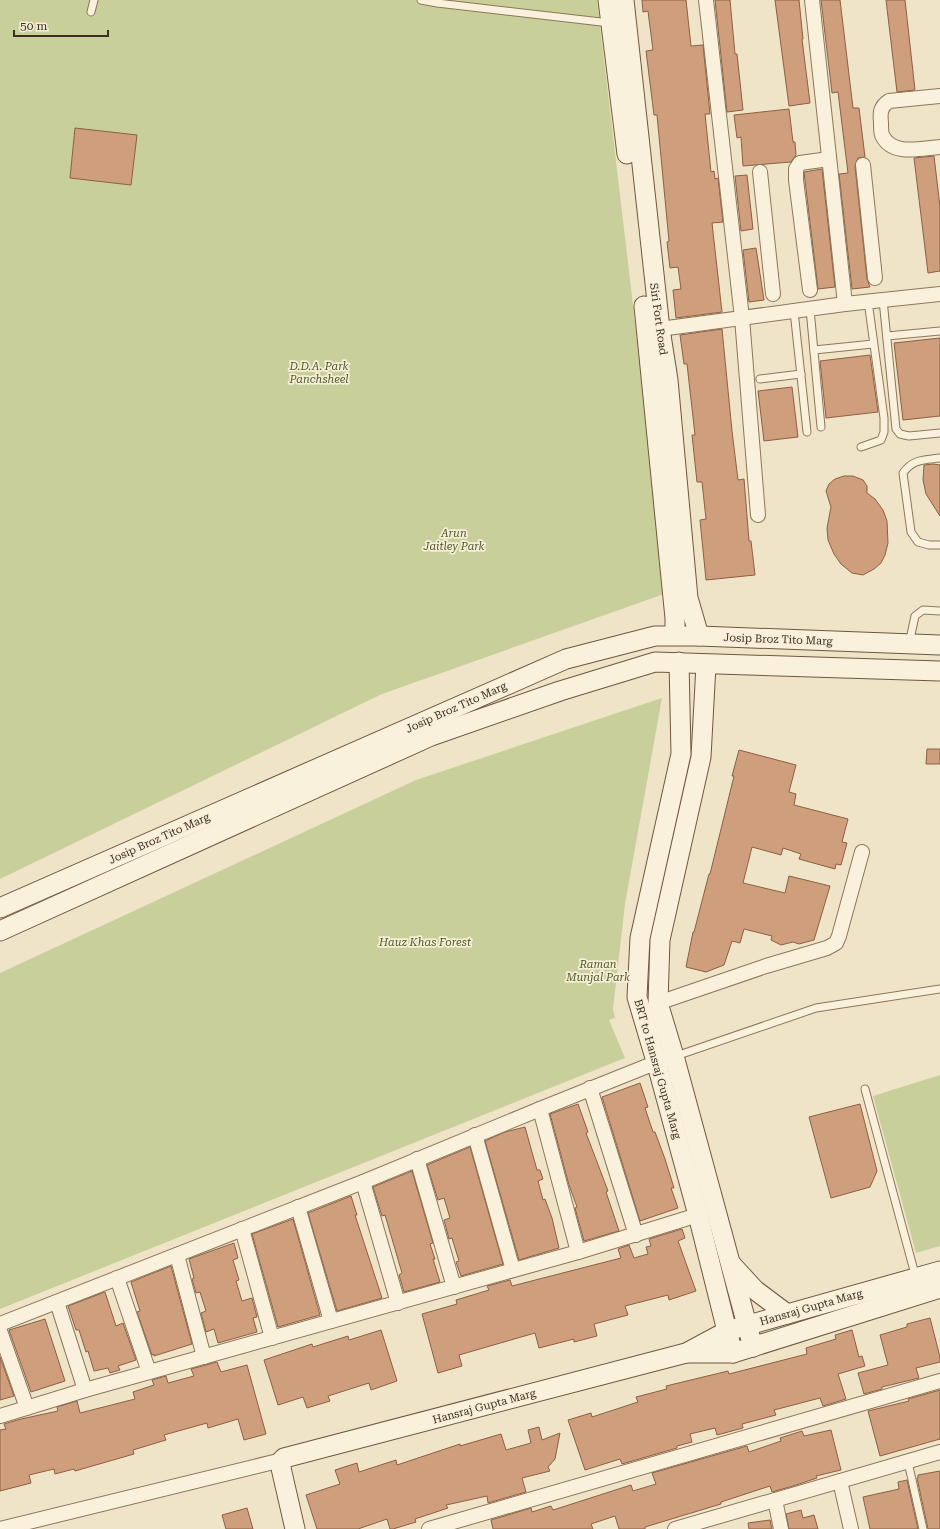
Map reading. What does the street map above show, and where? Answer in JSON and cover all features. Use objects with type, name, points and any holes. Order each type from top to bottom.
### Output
[{"type":"street","name":"Siri Fort Road","points":[[608,0],[632,187],[656,420],[675,618],[675,635]]},
{"type":"street","name":"Siri Fort Road","points":[[624,0],[660,329],[668,380],[688,598],[699,636]]},
{"type":"street","points":[[706,0],[742,318],[758,514]]},
{"type":"street","points":[[812,0],[845,304]]},
{"type":"street","points":[[940,96],[889,101],[884,104],[880,111],[882,135],[888,144],[900,150],[940,147]]},
{"type":"street","points":[[810,290],[796,180],[796,169],[800,163],[829,159]]},
{"type":"street","points":[[863,165],[875,278]]},
{"type":"street","points":[[760,172],[773,294]]},
{"type":"street","points":[[660,329],[868,301],[940,294]]},
{"type":"street","name":"Josip Broz Tito Marg","points":[[0,908],[566,659],[580,655],[655,636],[675,635],[940,645]]},
{"type":"street","points":[[580,655],[571,661],[566,669],[569,678],[574,681],[586,683]]},
{"type":"street","name":"Josip Broz Tito Marg","points":[[0,931],[431,736],[586,683],[655,662],[679,662],[706,665],[940,671]]},
{"type":"street","name":"BRT to Hansraj Gupta Marg","points":[[679,662],[681,754],[640,938],[637,997],[698,1215],[727,1332],[734,1353]]},
{"type":"street","name":"BRT to Hansraj Gupta Marg","points":[[706,665],[701,757],[660,940],[658,1003],[674,1056],[752,1347]]},
{"type":"street","points":[[658,1003],[766,966],[827,948],[836,943],[862,852]]},
{"type":"street","points":[[638,962],[659,963]]},
{"type":"street","points":[[0,1324],[362,1182],[656,1061],[674,1056]]},
{"type":"street","points":[[590,1088],[636,1234]]},
{"type":"street","points":[[540,1108],[578,1252]]},
{"type":"street","points":[[475,1135],[513,1270]]},
{"type":"street","points":[[417,1159],[454,1287]]},
{"type":"street","points":[[362,1182],[398,1303]]},
{"type":"street","points":[[298,1207],[330,1321]]},
{"type":"street","points":[[0,1416],[85,1390],[578,1252],[698,1215]]},
{"type":"street","points":[[242,1229],[272,1338]]},
{"type":"street","points":[[177,1255],[204,1357]]},
{"type":"street","points":[[730,1262],[755,1290],[786,1314]]},
{"type":"street","name":"Hansraj Gupta Marg","points":[[282,1460],[686,1353],[727,1332],[940,1271]]},
{"type":"street","points":[[118,1278],[149,1372]]},
{"type":"street","name":"Hansraj Gupta Marg","points":[[686,1353],[734,1353],[940,1288]]},
{"type":"street","points":[[57,1302],[85,1390]]},
{"type":"street","points":[[0,1331],[27,1408]]},
{"type":"street","points":[[429,1529],[940,1381]]},
{"type":"street","points":[[675,1529],[707,1524],[775,1500],[940,1452]]},
{"type":"street","points":[[0,1529],[282,1460],[281,1468],[295,1529]]},
{"type":"street","points":[[840,1481],[851,1529]]},
{"type":"street","points":[[775,1500],[781,1529]]},
{"type":"lane","points":[[91,12],[94,0]]},
{"type":"lane","points":[[421,0],[610,23]]},
{"type":"lane","points":[[883,300],[896,429],[900,434],[909,436],[940,432]]},
{"type":"lane","points":[[861,447],[881,440],[884,432],[884,418],[868,301]]},
{"type":"lane","points":[[810,309],[821,427]]},
{"type":"lane","points":[[794,311],[807,432]]},
{"type":"lane","points":[[887,336],[940,331]]},
{"type":"lane","points":[[814,350],[874,344]]},
{"type":"lane","points":[[760,379],[801,374]]},
{"type":"lane","points":[[940,458],[919,460],[908,466],[903,473],[911,532],[918,542],[940,546]]},
{"type":"lane","points":[[909,644],[915,616],[923,610],[940,611]]},
{"type":"lane","points":[[674,1056],[816,1008],[940,989]]},
{"type":"lane","points":[[865,1089],[916,1278]]},
{"type":"lane","points":[[908,1462],[923,1529]]},
{"type":"green space","name":"D.D.A. Park Panchsheel","points":[[0,0],[597,0],[667,593],[382,694],[0,879]]},
{"type":"green space","name":"Hauz Khas Forest","points":[[662,698],[625,904],[613,1009],[615,1018],[609,1020],[625,1058],[0,1309],[0,973],[416,780]]},
{"type":"green space","points":[[940,1075],[940,1246],[916,1253],[873,1096]]},
{"type":"building","points":[[642,0],[686,0],[691,46],[703,45],[710,114],[705,114],[711,172],[714,171],[715,179],[718,178],[723,222],[712,223],[722,312],[676,318],[673,290],[681,289],[678,267],[670,268],[667,242],[669,241],[657,115],[654,115],[646,51],[653,50],[648,11],[643,12]]},
{"type":"building","points":[[715,0],[730,0],[735,54],[737,54],[743,110],[727,112]]},
{"type":"building","points":[[775,0],[799,0],[810,103],[789,106]]},
{"type":"building","points":[[821,0],[840,0],[853,108],[859,108],[865,157],[858,158],[855,166],[867,279],[870,287],[852,289],[839,174],[848,173],[838,92],[832,93]]},
{"type":"building","points":[[886,0],[905,0],[915,90],[897,92]]},
{"type":"building","points":[[789,109],[796,155],[791,162],[743,166],[741,137],[737,138],[734,115]]},
{"type":"building","points":[[75,128],[137,135],[131,185],[70,178]]},
{"type":"building","points":[[934,156],[940,207],[940,271],[928,273],[914,158]]},
{"type":"building","points":[[822,169],[835,287],[818,289],[804,172]]},
{"type":"building","points":[[747,175],[753,229],[741,231],[735,176]]},
{"type":"building","points":[[756,248],[764,300],[749,302],[743,250]]},
{"type":"building","points":[[722,329],[738,480],[744,479],[749,541],[751,541],[755,575],[706,580],[700,520],[706,519],[702,482],[697,482],[692,435],[695,435],[687,364],[684,364],[680,335]]},
{"type":"building","points":[[940,338],[940,416],[903,420],[894,343]]},
{"type":"building","points":[[870,355],[878,412],[826,418],[820,361]]},
{"type":"building","points":[[792,387],[798,437],[764,441],[758,391]]},
{"type":"building","points":[[924,465],[940,465],[940,516],[926,494],[923,480]]},
{"type":"building","points":[[844,476],[853,476],[863,480],[867,486],[867,493],[875,499],[883,510],[887,521],[888,543],[885,555],[881,563],[863,575],[852,573],[841,564],[834,554],[828,540],[827,528],[831,507],[826,491],[829,484],[835,479]]},
{"type":"building","points":[[927,749],[940,749],[940,764],[926,764]]},
{"type":"building","points":[[739,750],[796,765],[789,792],[796,794],[794,805],[848,819],[842,842],[847,843],[841,865],[836,864],[835,869],[799,859],[801,854],[783,848],[781,855],[752,847],[743,883],[785,893],[789,876],[830,886],[814,940],[799,944],[793,942],[781,945],[771,940],[772,936],[744,929],[740,943],[732,941],[724,965],[706,972],[686,967],[693,932],[710,874]]},
{"type":"building","points":[[640,1083],[648,1107],[645,1108],[653,1132],[655,1132],[665,1159],[674,1188],[671,1188],[678,1208],[640,1221],[602,1097]]},
{"type":"building","points":[[578,1104],[588,1132],[586,1133],[608,1191],[606,1192],[619,1231],[584,1241],[575,1208],[577,1207],[569,1185],[550,1114]]},
{"type":"building","points":[[860,1104],[877,1171],[870,1187],[831,1198],[809,1117]]},
{"type":"building","points":[[525,1127],[537,1170],[540,1170],[543,1179],[538,1181],[543,1200],[545,1199],[552,1218],[559,1248],[519,1260],[485,1141],[505,1132]]},
{"type":"building","points":[[470,1147],[503,1264],[461,1276],[456,1262],[459,1261],[452,1238],[449,1239],[444,1220],[450,1218],[444,1198],[438,1200],[427,1165]]},
{"type":"building","points":[[412,1171],[433,1243],[430,1244],[440,1282],[404,1292],[399,1275],[402,1273],[385,1215],[382,1216],[373,1187]]},
{"type":"building","points":[[351,1196],[357,1215],[355,1215],[382,1298],[337,1311],[308,1213]]},
{"type":"building","points":[[293,1219],[320,1315],[278,1327],[252,1234]]},
{"type":"building","points":[[682,1229],[685,1238],[678,1241],[696,1291],[669,1300],[668,1295],[625,1306],[628,1315],[594,1324],[597,1336],[574,1342],[574,1339],[539,1348],[535,1333],[459,1355],[462,1366],[438,1373],[422,1314],[457,1304],[456,1300],[489,1290],[487,1286],[510,1280],[512,1286],[621,1258],[618,1249],[629,1245],[634,1258],[648,1254],[646,1247],[651,1246],[649,1239]]},
{"type":"building","points":[[234,1243],[238,1258],[233,1260],[239,1280],[236,1281],[242,1301],[252,1298],[257,1317],[253,1318],[257,1332],[218,1343],[214,1329],[206,1332],[201,1313],[206,1311],[200,1292],[196,1293],[189,1259]]},
{"type":"building","points":[[171,1266],[192,1344],[154,1356],[154,1354],[152,1355],[137,1312],[140,1311],[131,1282]]},
{"type":"building","points":[[105,1292],[116,1326],[123,1323],[136,1360],[118,1366],[120,1370],[110,1373],[108,1368],[94,1371],[88,1351],[86,1352],[79,1330],[76,1330],[68,1306]]},
{"type":"building","points":[[930,1318],[940,1362],[916,1368],[919,1378],[882,1387],[882,1389],[864,1394],[858,1373],[888,1365],[880,1335],[907,1327],[907,1324]]},
{"type":"building","points":[[45,1319],[65,1381],[31,1392],[9,1330]]},
{"type":"building","points":[[381,1330],[397,1381],[371,1390],[369,1383],[328,1396],[330,1401],[307,1408],[303,1397],[278,1405],[264,1360],[312,1344],[313,1347],[348,1336],[349,1340]]},
{"type":"building","points":[[852,1330],[859,1357],[862,1356],[865,1366],[838,1374],[846,1399],[823,1406],[820,1398],[774,1410],[776,1415],[742,1424],[743,1428],[717,1435],[715,1428],[690,1434],[692,1442],[677,1446],[677,1448],[622,1464],[620,1459],[585,1470],[568,1420],[591,1413],[592,1417],[638,1402],[636,1397],[667,1389],[666,1386],[728,1371],[729,1374],[807,1354],[806,1348],[836,1339],[835,1335]]},
{"type":"building","points":[[0,1357],[14,1396],[0,1400]]},
{"type":"building","points":[[217,1362],[221,1372],[247,1365],[266,1434],[244,1440],[238,1419],[208,1428],[207,1423],[164,1435],[166,1440],[133,1450],[134,1454],[75,1471],[74,1469],[55,1474],[54,1469],[29,1475],[31,1483],[0,1491],[0,1430],[6,1429],[4,1424],[58,1411],[57,1407],[77,1401],[80,1413],[135,1399],[133,1392],[154,1385],[152,1380],[166,1376],[168,1383],[194,1376],[191,1369]]},
{"type":"building","points":[[940,1390],[940,1439],[880,1456],[868,1411],[909,1401],[908,1399]]},
{"type":"building","points":[[539,1427],[542,1440],[560,1433],[555,1459],[548,1467],[550,1471],[522,1478],[526,1492],[488,1503],[487,1496],[446,1505],[448,1508],[415,1519],[416,1522],[393,1529],[390,1529],[387,1519],[358,1529],[317,1529],[306,1495],[340,1484],[335,1470],[357,1463],[359,1472],[396,1460],[397,1465],[460,1444],[460,1446],[501,1434],[506,1450],[531,1443],[528,1430]]},
{"type":"building","points":[[831,1430],[841,1470],[816,1476],[817,1478],[793,1486],[772,1492],[770,1486],[721,1502],[721,1504],[645,1527],[645,1529],[619,1529],[615,1516],[591,1524],[593,1529],[493,1529],[491,1520],[531,1508],[532,1512],[551,1506],[553,1510],[631,1485],[633,1491],[656,1484],[652,1473],[747,1446],[749,1452],[781,1441],[780,1438],[802,1431],[804,1436]]},
{"type":"building","points":[[940,1471],[940,1529],[928,1529],[917,1478],[918,1475]]},
{"type":"building","points":[[907,1480],[918,1529],[870,1529],[863,1497],[899,1489],[898,1482]]},
{"type":"building","points":[[247,1508],[253,1529],[226,1529],[222,1515]]},
{"type":"building","points":[[801,1510],[803,1518],[814,1515],[818,1529],[789,1529],[786,1514]]},
{"type":"building","points":[[770,1520],[772,1529],[749,1529],[748,1523]]},
{"type":"park label","name":"Arun Jaitley Park","points":[[454,539]]},
{"type":"park label","name":"Raman Munjal Park","points":[[598,970]]}]
